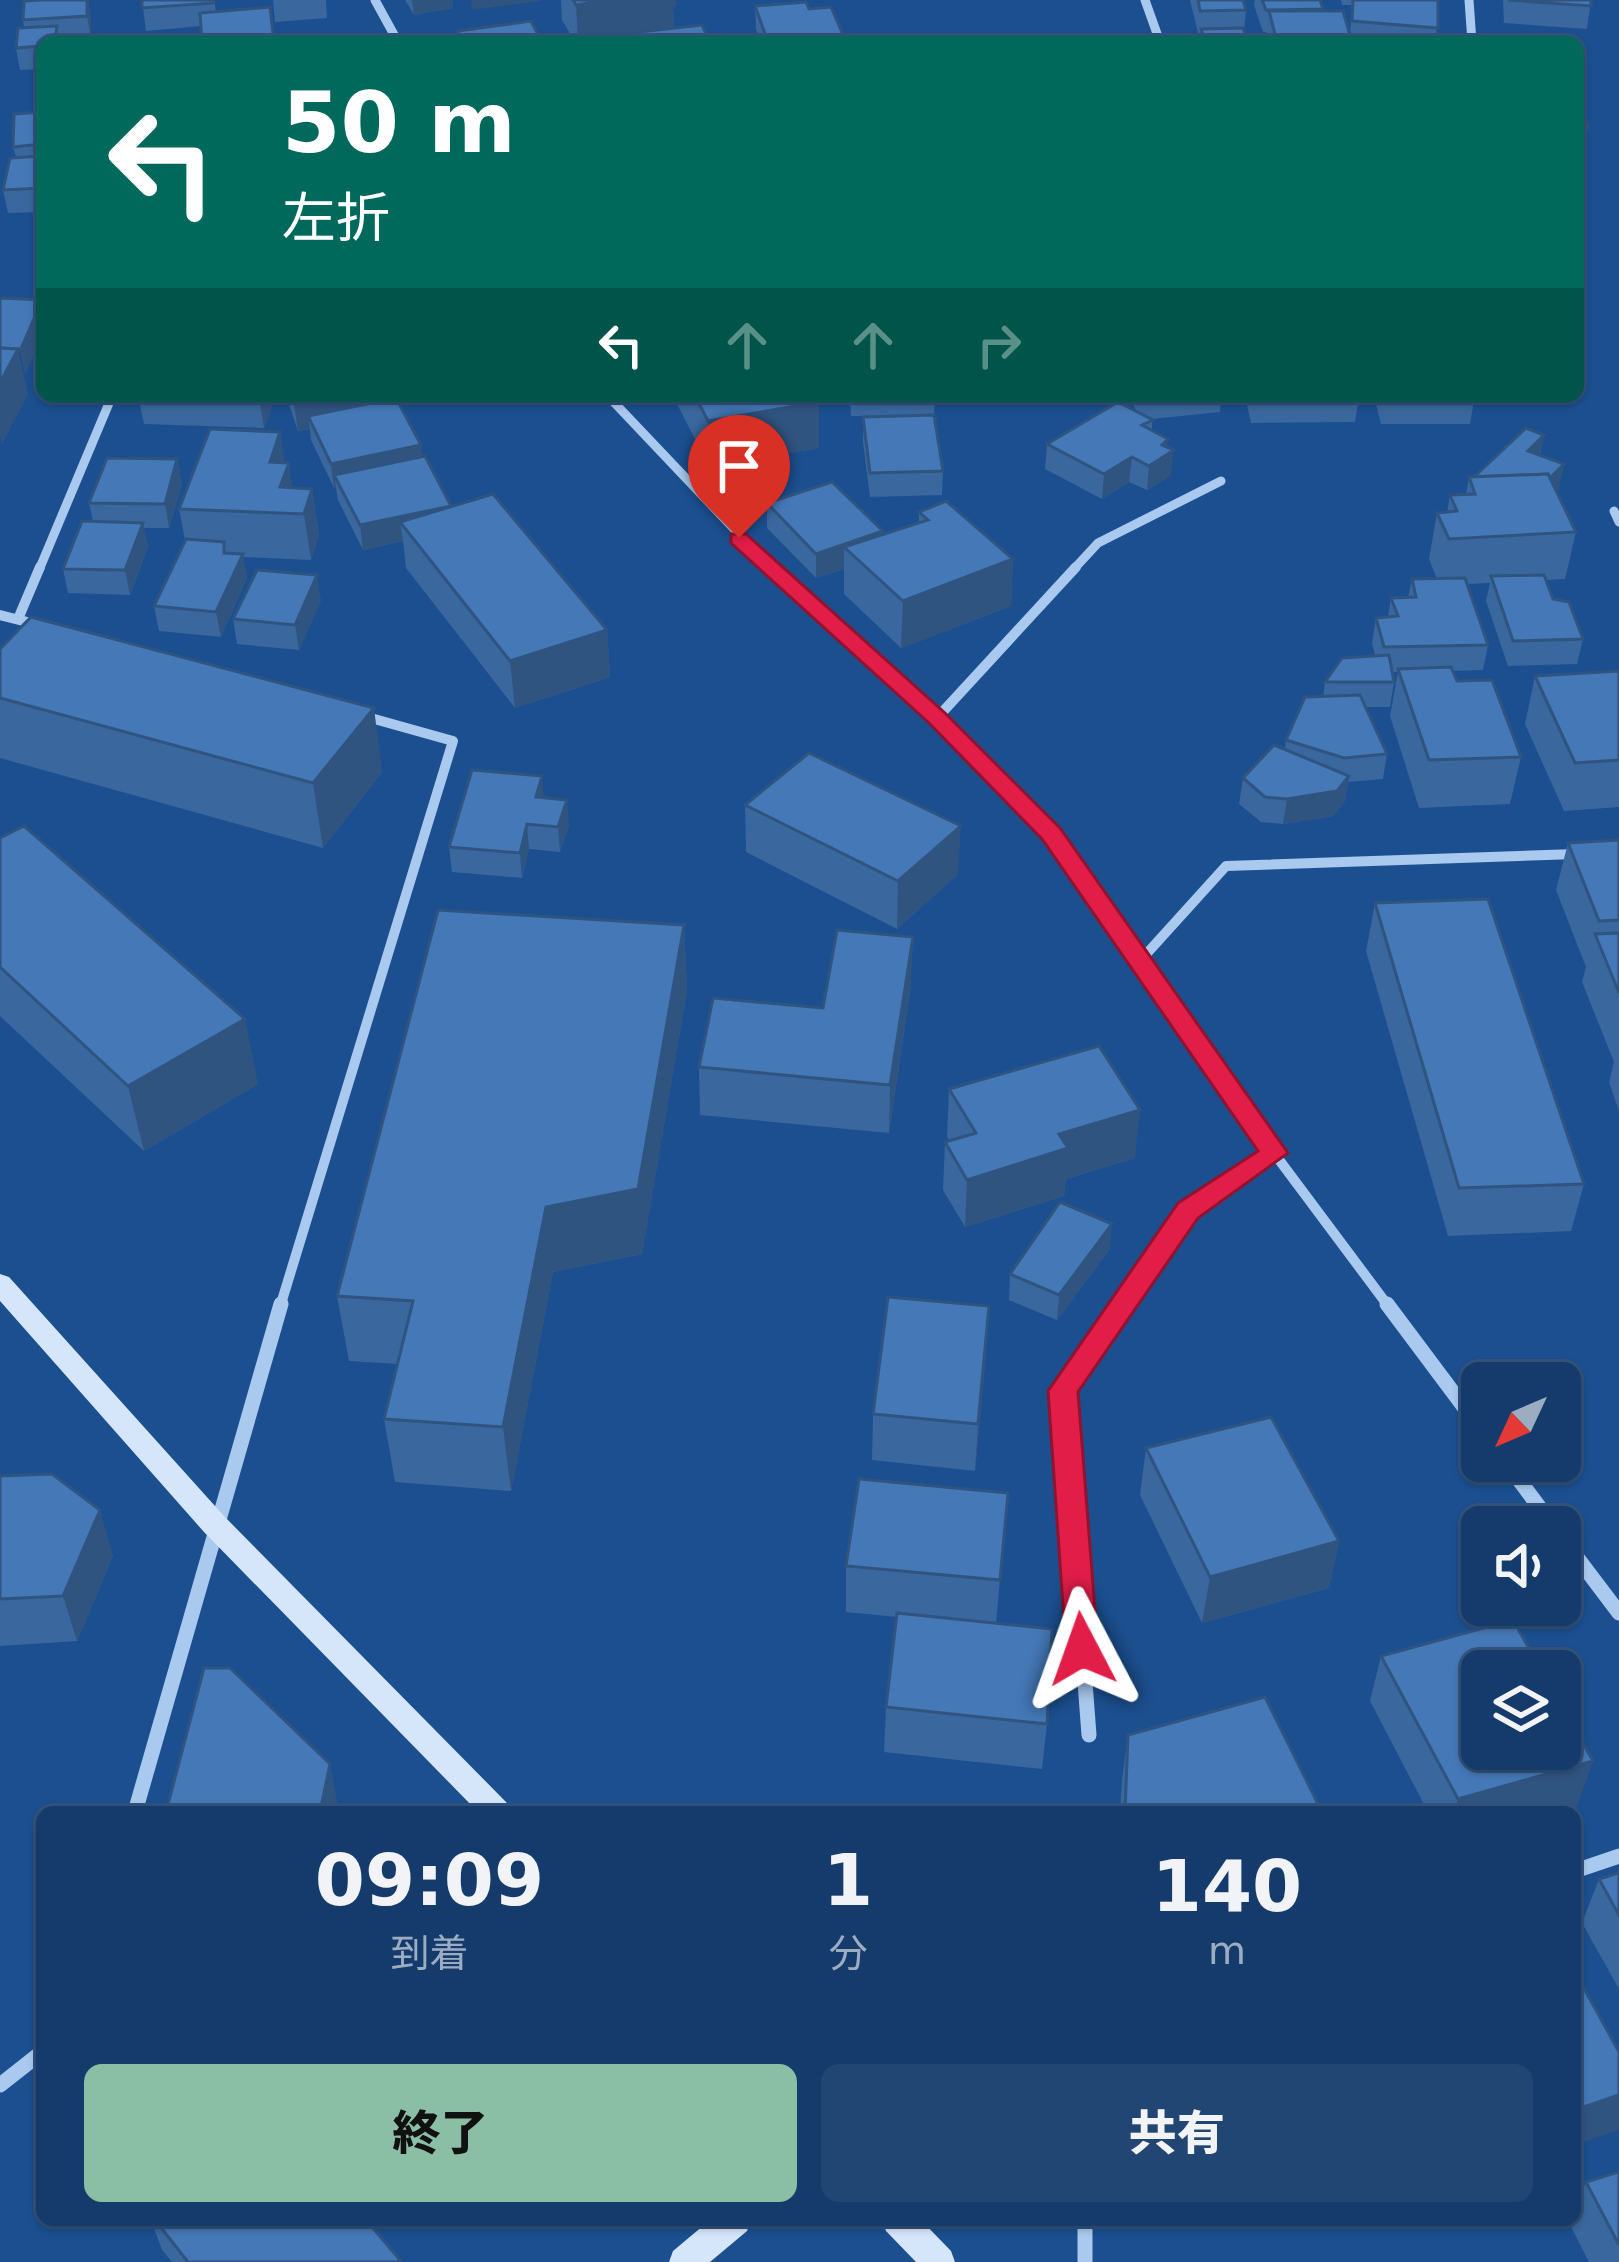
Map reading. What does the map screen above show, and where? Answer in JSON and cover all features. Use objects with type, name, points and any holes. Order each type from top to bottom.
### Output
[{"type":"street","points":[[375,0],[395,36]]},
{"type":"street","points":[[1144,0],[1158,36]]},
{"type":"street","points":[[1469,0],[1472,36]]},
{"type":"street","points":[[18,620],[109,402]]},
{"type":"street","points":[[614,402],[739,538],[937,718],[1051,833],[1274,1153],[1461,1402]]},
{"type":"street","points":[[937,718],[1097,543],[1221,481]]},
{"type":"street","points":[[0,615],[64,632]]},
{"type":"street","points":[[137,1806],[214,1524],[453,741],[338,709]]},
{"type":"street","points":[[1140,961],[1226,866],[1596,854]]},
{"type":"street","points":[[1089,1735],[1063,1391],[1188,1210],[1274,1153]]},
{"type":"street","points":[[0,1284],[214,1524],[491,1806]]},
{"type":"street","points":[[1581,1562],[1619,1613]]},
{"type":"street","points":[[1581,1868],[1619,1856]]},
{"type":"street","points":[[0,2085],[36,2057]]},
{"type":"street","points":[[685,2262],[728,2226]]},
{"type":"street","points":[[904,2226],[939,2262]]},
{"type":"street","points":[[1084,2226],[1084,2262]]},
{"type":"building","points":[[87,0],[87,16],[23,20],[24,1]]},
{"type":"building","points":[[142,0],[213,0],[214,3],[142,8]]},
{"type":"building","points":[[1198,0],[1243,0],[1246,10],[1200,11]]},
{"type":"building","points":[[1262,0],[1320,0],[1323,9],[1266,10]]},
{"type":"building","points":[[1353,0],[1438,0],[1438,28],[1352,21]]},
{"type":"building","points":[[1508,0],[1591,0],[1591,6]]},
{"type":"building","points":[[806,2],[809,9],[831,7],[843,35],[766,36],[755,6]]},
{"type":"building","points":[[270,7],[273,36],[202,36],[200,13]]},
{"type":"building","points":[[1269,11],[1343,11],[1350,36],[1275,36]]},
{"type":"building","points":[[531,21],[539,36],[461,36],[458,31]]},
{"type":"building","points":[[702,25],[707,36],[641,36],[639,32]]},
{"type":"building","points":[[57,26],[56,36],[36,36],[36,46],[16,48],[18,28]]},
{"type":"building","points":[[1243,28],[1246,36],[1203,36],[1201,29]]},
{"type":"building","points":[[36,112],[36,145],[13,147],[14,114]]},
{"type":"building","points":[[36,156],[36,188],[3,190],[10,158]]},
{"type":"building","points":[[0,298],[36,300],[36,314],[20,351],[0,348]]},
{"type":"building","points":[[0,348],[18,349],[0,383]]},
{"type":"building","points":[[398,402],[421,445],[331,464],[308,416]]},
{"type":"building","points":[[698,402],[819,402],[708,421]]},
{"type":"building","points":[[1118,402],[1153,420],[1142,425],[1168,439],[1162,445],[1174,450],[1149,466],[1132,457],[1104,474],[1047,444]]},
{"type":"building","points":[[934,415],[943,471],[870,473],[863,417]]},
{"type":"building","points":[[1526,428],[1544,435],[1528,451],[1564,464],[1550,478],[1548,474],[1474,477]]},
{"type":"building","points":[[210,429],[280,432],[270,462],[289,463],[280,487],[312,489],[304,514],[179,509]]},
{"type":"building","points":[[425,456],[451,506],[360,525],[334,475]]},
{"type":"building","points":[[107,458],[177,459],[165,504],[89,503]]},
{"type":"building","points":[[1548,474],[1576,532],[1449,539],[1437,513],[1457,511],[1450,495],[1475,494],[1469,477]]},
{"type":"building","points":[[832,482],[883,531],[816,554],[767,503]]},
{"type":"building","points":[[493,494],[607,630],[510,661],[400,522]]},
{"type":"building","points":[[946,501],[1013,559],[903,601],[844,547],[928,520],[919,512]]},
{"type":"building","points":[[82,521],[143,523],[125,570],[63,569]]},
{"type":"building","points":[[186,539],[224,542],[224,553],[243,554],[216,612],[154,606]]},
{"type":"building","points":[[257,570],[317,575],[295,625],[233,619]]},
{"type":"building","points":[[1544,575],[1553,599],[1569,602],[1583,639],[1513,641],[1491,576]]},
{"type":"building","points":[[1465,578],[1488,645],[1384,647],[1376,618],[1398,616],[1391,598],[1416,597],[1412,579]]},
{"type":"building","points":[[31,617],[374,708],[313,783],[0,698],[0,649]]},
{"type":"building","points":[[1389,655],[1394,682],[1325,682],[1342,658]]},
{"type":"building","points":[[1451,667],[1457,681],[1492,680],[1521,757],[1429,760],[1398,669]]},
{"type":"building","points":[[1619,671],[1619,760],[1575,763],[1535,676]]},
{"type":"building","points":[[1360,695],[1387,754],[1344,758],[1286,740],[1305,697]]},
{"type":"building","points":[[1274,745],[1349,776],[1337,791],[1287,799],[1265,797],[1243,778]]},
{"type":"building","points":[[809,753],[961,826],[898,881],[745,805]]},
{"type":"building","points":[[472,770],[542,776],[536,797],[567,800],[558,827],[527,824],[520,853],[449,847]]},
{"type":"building","points":[[24,826],[245,1019],[128,1086],[0,967],[0,838]]},
{"type":"building","points":[[1619,840],[1619,920],[1599,921],[1568,843]]},
{"type":"building","points":[[1488,899],[1584,1184],[1459,1188],[1375,903]]},
{"type":"building","points":[[438,910],[684,925],[638,1189],[546,1207],[503,1427],[384,1419],[413,1301],[337,1296]]},
{"type":"building","points":[[837,930],[913,937],[890,1085],[699,1067],[713,998],[823,1008]]},
{"type":"building","points":[[1619,933],[1619,993],[1595,934]]},
{"type":"building","points":[[1099,1046],[1140,1110],[1059,1134],[1068,1148],[967,1180],[945,1142],[976,1133],[949,1089]]},
{"type":"building","points":[[1060,1202],[1112,1224],[1059,1295],[1010,1274]]},
{"type":"building","points":[[888,1297],[989,1306],[978,1424],[873,1414]]},
{"type":"building","points":[[1271,1417],[1339,1541],[1210,1577],[1146,1448]]},
{"type":"building","points":[[52,1474],[100,1510],[63,1596],[0,1599],[0,1476]]},
{"type":"building","points":[[859,1479],[1008,1493],[1000,1580],[846,1566]]},
{"type":"building","points":[[897,1613],[1052,1629],[1047,1724],[886,1707]]},
{"type":"building","points":[[1491,1626],[1516,1626],[1530,1650],[1461,1650],[1461,1770],[1561,1770],[1458,1799],[1381,1656]]},
{"type":"building","points":[[204,1668],[230,1668],[330,1764],[321,1806],[168,1806]]},
{"type":"building","points":[[1265,1697],[1319,1806],[1125,1806],[1128,1735]]},
{"type":"building","points":[[1581,1740],[1593,1761],[1581,1764]]},
{"type":"building","points":[[1619,1873],[1619,1915],[1599,1879]]},
{"type":"building","points":[[1581,1983],[1619,2052],[1619,2095],[1581,2108]]},
{"type":"building","points":[[1619,2172],[1619,2245],[1586,2182]]},
{"type":"building","points":[[160,2226],[371,2226],[400,2260],[397,2262],[188,2262]]},
{"type":"route","points":[[739,538],[937,718],[1051,833],[1274,1153],[1188,1210],[1063,1391],[1082,1649]]}]
